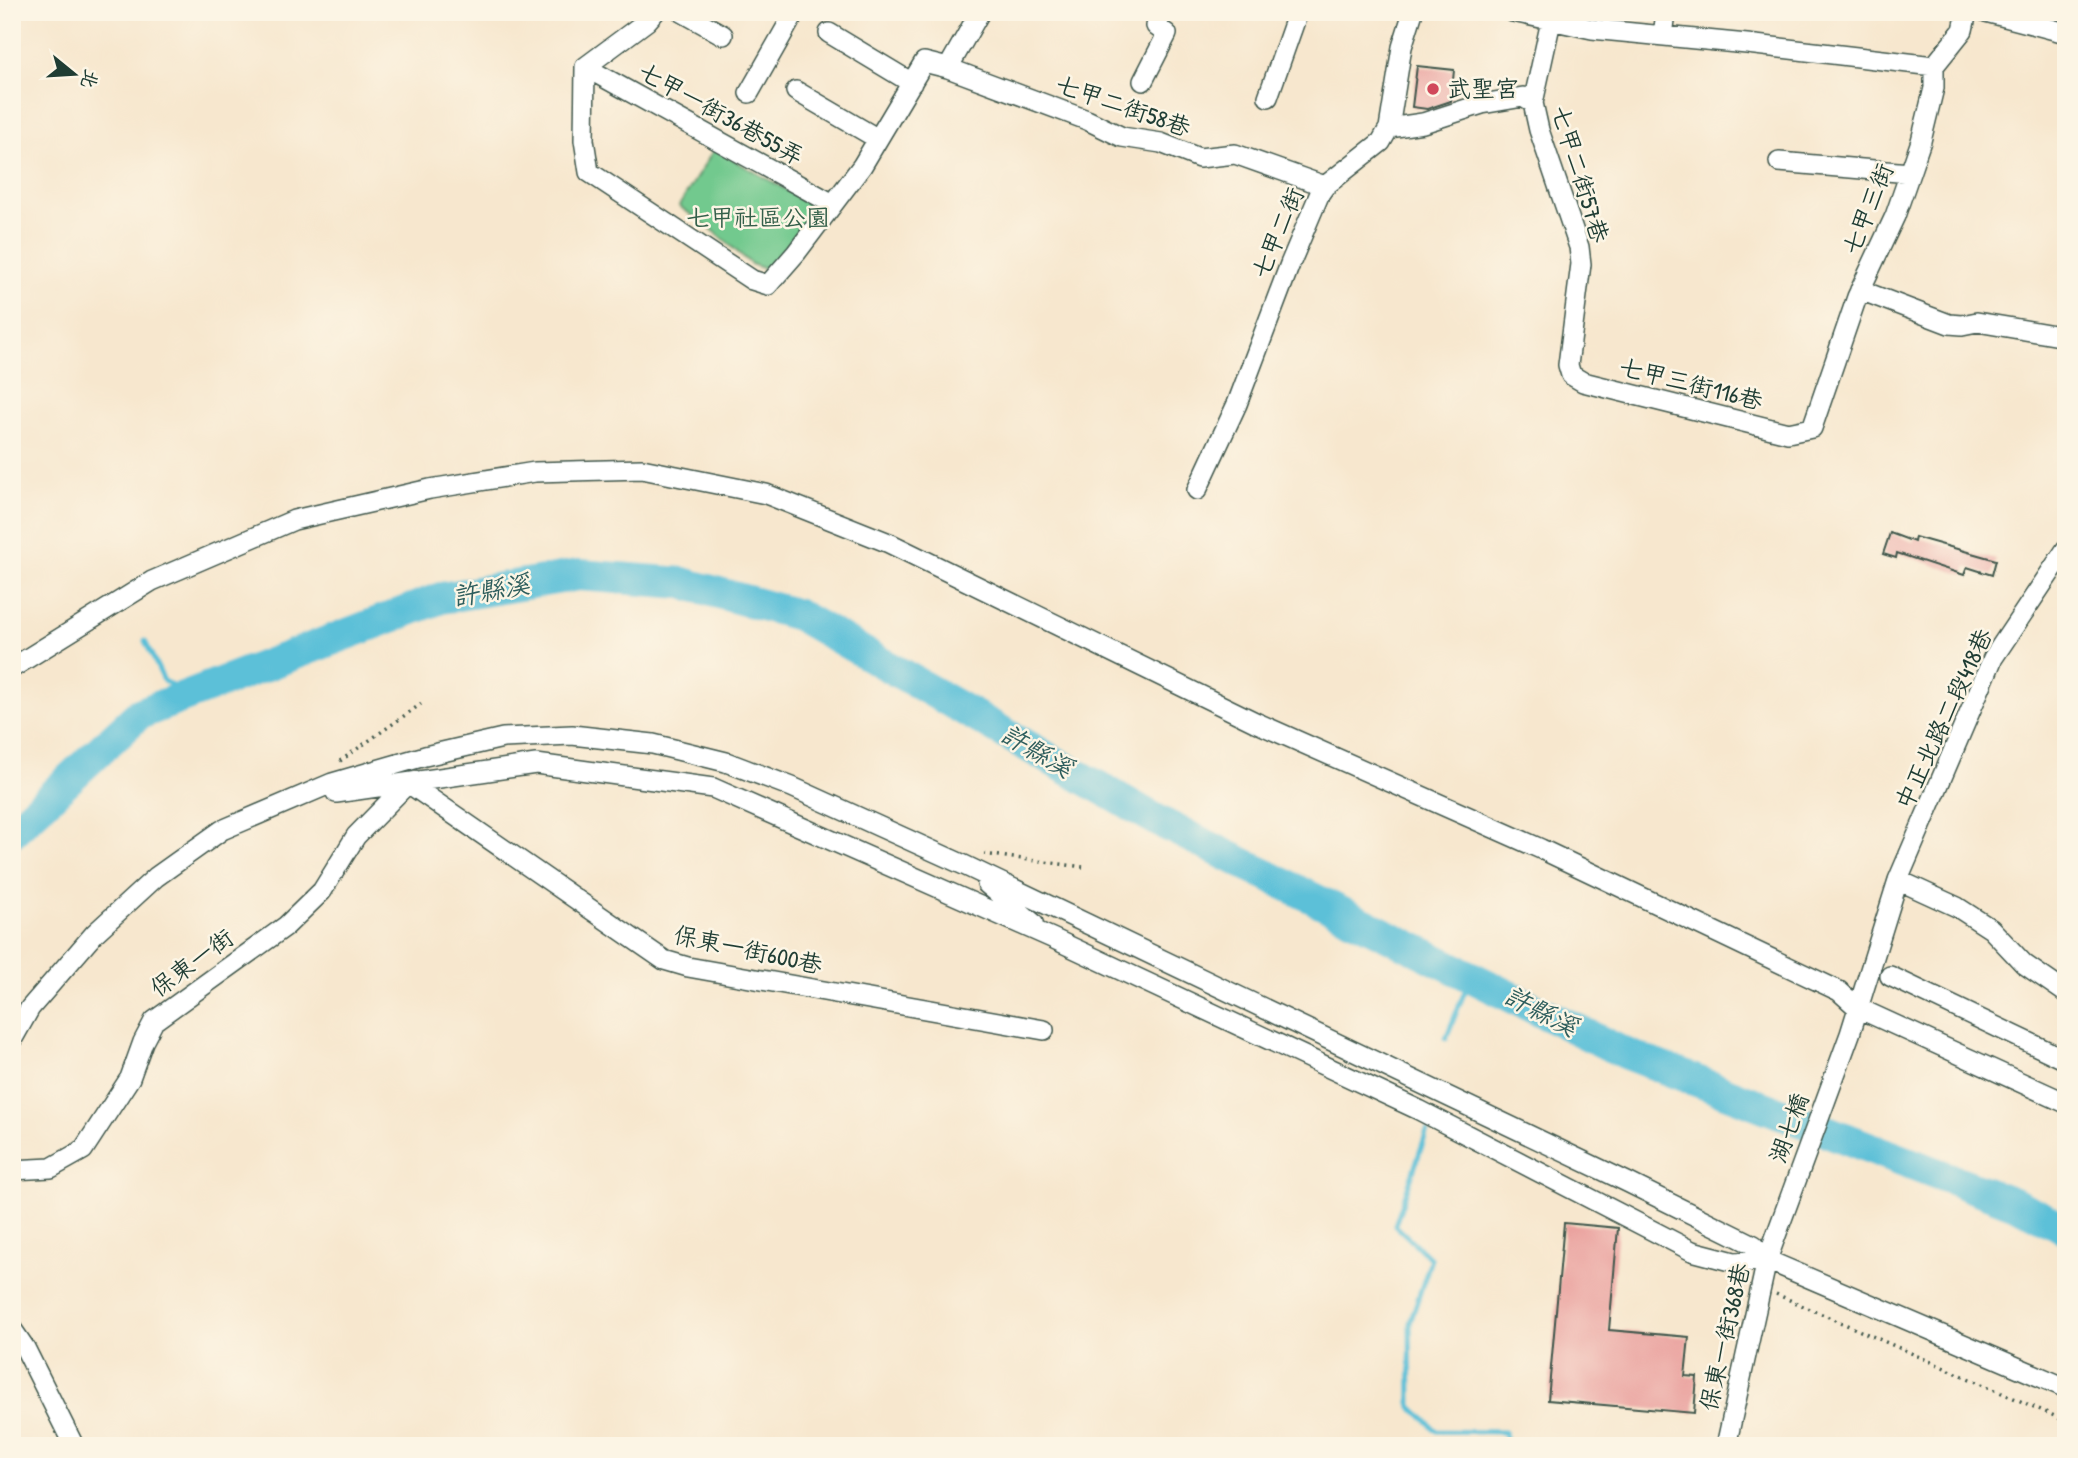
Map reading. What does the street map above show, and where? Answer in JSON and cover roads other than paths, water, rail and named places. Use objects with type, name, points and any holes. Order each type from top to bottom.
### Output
[{"type":"street","points":[[655,12],[647,21],[585,67],[584,140],[589,172],[752,280],[768,285],[796,253],[862,166],[924,62],[948,68],[980,12]]},
{"type":"street","points":[[682,12],[723,35]]},
{"type":"street","points":[[749,93],[795,12]]},
{"type":"street","points":[[1143,80],[1167,34],[1156,26],[1163,12]]},
{"type":"street","points":[[1268,97],[1298,12]]},
{"type":"street","points":[[1389,128],[1402,47],[1413,12]]},
{"type":"street","points":[[1513,12],[1592,29],[1934,66],[1963,30],[1967,12]]},
{"type":"street","points":[[1663,36],[1665,12]]},
{"type":"street","points":[[1986,12],[2066,33]]},
{"type":"street","points":[[1533,103],[1551,21]]},
{"type":"street","points":[[829,33],[912,83]]},
{"type":"street","name":"七甲三街","points":[[1812,428],[1860,290],[1895,216],[1921,141],[1934,88],[1934,66]]},
{"type":"street","name":"七甲一街36巷55弄","points":[[585,67],[833,204]]},
{"type":"street","name":"七甲二街58巷","points":[[948,68],[1087,120],[1122,137],[1161,143],[1199,158],[1235,154],[1325,186]]},
{"type":"street","points":[[796,91],[878,139]]},
{"type":"street","name":"七甲二街57巷","points":[[1389,128],[1423,123],[1482,104],[1523,97],[1533,103],[1539,130],[1580,256],[1568,365]]},
{"type":"street","name":"七甲二街","points":[[1197,490],[1237,404],[1320,193],[1325,186],[1381,142],[1389,128]]},
{"type":"street","points":[[1779,162],[1910,173]]},
{"type":"street","points":[[1860,290],[1949,324],[1978,323],[2066,337]]},
{"type":"street","name":"七甲三街116巷","points":[[1568,365],[1571,375],[1583,382],[1788,433],[1812,428]]},
{"type":"street","points":[[12,668],[152,581],[294,520],[430,489],[535,472],[642,469],[766,494],[889,544],[1255,722],[1541,849],[1839,991],[1858,1008],[2066,1103]]},
{"type":"street","name":"中正北路二段418巷","points":[[1898,880],[1993,659],[2065,552]]},
{"type":"street","points":[[12,1040],[30,1008],[87,942],[156,877],[222,830],[332,783],[425,756],[503,738],[572,735],[653,744],[726,762],[792,787],[964,865],[1627,1182],[1754,1245],[1767,1260],[2066,1388]]},
{"type":"street","points":[[332,783],[336,793],[536,764],[713,788],[1052,938],[1419,1110],[1692,1251],[1734,1262],[1767,1260]]},
{"type":"street","name":"保東一街600巷","points":[[408,783],[664,960],[688,967],[1044,1030]]},
{"type":"street","name":"保東一街","points":[[12,1170],[51,1168],[83,1150],[130,1078],[154,1021],[286,926],[322,891],[356,836],[408,783]]},
{"type":"street","points":[[964,865],[1052,938]]},
{"type":"street","points":[[1858,1008],[1898,880],[1957,907],[1991,929],[2024,964],[2066,993]]},
{"type":"street","points":[[1890,976],[2066,1060]]},
{"type":"street","name":"湖七橋","points":[[1774,1239],[1858,1008]]},
{"type":"street","name":"保東一街368巷","points":[[1726,1446],[1774,1239]]},
{"type":"street","points":[[12,1329],[25,1348],[74,1446]]},
{"type":"waterway","name":"許縣溪","points":[[12,832],[139,714],[441,598],[579,575],[683,583],[798,615],[1162,823],[1624,1053],[2016,1204],[2066,1229]]},
{"type":"waterway","points":[[145,641],[164,681],[190,694]]},
{"type":"waterway","points":[[1446,1038],[1471,976]]},
{"type":"waterway","points":[[1427,1131],[1395,1225],[1431,1259],[1410,1323],[1411,1406],[1437,1431],[1504,1432],[1508,1446]]},
{"type":"place","name":"武聖宮","points":[[1433,89]]},
{"type":"park label","name":"七甲社區公園","points":[[758,218]]}]
